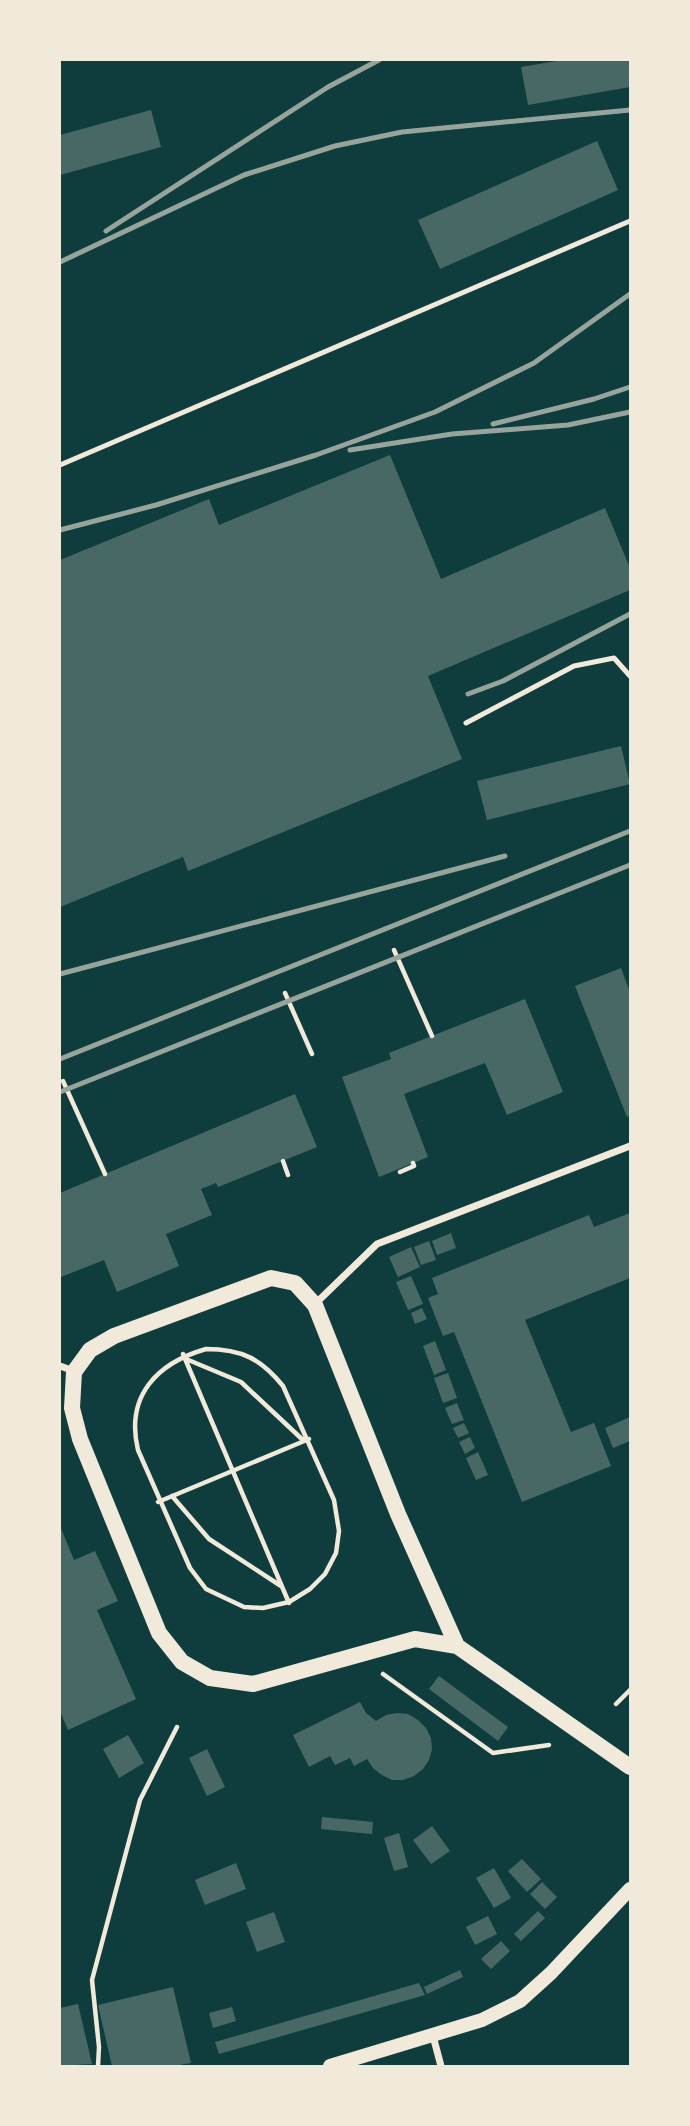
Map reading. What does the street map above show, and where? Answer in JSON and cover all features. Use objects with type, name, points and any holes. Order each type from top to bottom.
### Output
[{"type":"main road","points":[[457,1646],[398,1514],[314,1305],[295,1283],[271,1278],[114,1336],[90,1350],[67,1369],[72,1408],[80,1438],[159,1633],[182,1662],[210,1678],[253,1684],[415,1639],[457,1646],[631,1767]]},
{"type":"main road","points":[[330,2067],[482,2020],[520,2001],[551,1973],[631,1889]]},
{"type":"street","points":[[314,1305],[377,1244],[631,1146]]},
{"type":"street","points":[[433,2036],[441,2067]]},
{"type":"lane","points":[[60,465],[631,220]]},
{"type":"lane","points":[[466,723],[574,666],[614,658],[631,676]]},
{"type":"path","points":[[394,950],[432,1036]]},
{"type":"path","points":[[285,993],[312,1054]]},
{"type":"path","points":[[64,1081],[105,1174]]},
{"type":"path","points":[[283,1161],[288,1175]]},
{"type":"path","points":[[400,1172],[414,1166],[413,1163]]},
{"type":"path","points":[[206,1349],[229,1349],[251,1357],[271,1370],[283,1387],[334,1500],[339,1531],[336,1553],[325,1574],[310,1589],[289,1603],[263,1608],[244,1607],[206,1589],[190,1568],[159,1502],[134,1434],[137,1408],[146,1387],[160,1370],[184,1356],[206,1349]]},
{"type":"path","points":[[184,1356],[241,1382],[307,1440]]},
{"type":"path","points":[[184,1356],[289,1603]]},
{"type":"path","points":[[159,1502],[307,1440]]},
{"type":"path","points":[[172,1496],[209,1539],[282,1587]]},
{"type":"path","points":[[383,1674],[493,1753],[549,1745]]},
{"type":"path","points":[[616,1704],[631,1689]]},
{"type":"path","points":[[98,2067],[99,2047],[92,1980],[140,1800],[177,1727]]},
{"type":"building","points":[[563,60],[630,60],[630,87],[528,105],[521,67]]},
{"type":"building","points":[[151,110],[161,147],[60,175],[60,135]]},
{"type":"building","points":[[597,141],[618,190],[440,269],[418,220]]},
{"type":"building","points":[[390,455],[441,579],[605,508],[630,568],[630,590],[428,676],[462,759],[188,871],[183,857],[60,907],[60,560],[209,499],[219,525]]},
{"type":"building","points":[[621,746],[630,784],[487,820],[477,781]]},
{"type":"building","points":[[621,968],[630,992],[630,1115],[627,1117],[575,986]]},
{"type":"building","points":[[525,999],[563,1092],[507,1115],[485,1063],[404,1094],[428,1157],[379,1177],[342,1077],[391,1059],[389,1053]]},
{"type":"building","points":[[295,1094],[317,1147],[218,1187],[216,1183],[201,1189],[212,1215],[166,1234],[179,1266],[117,1292],[104,1260],[61,1277],[60,1193]]},
{"type":"building","points":[[630,1213],[630,1278],[525,1320],[571,1432],[594,1423],[611,1466],[522,1502],[454,1332],[443,1336],[428,1298],[438,1294],[432,1278],[589,1215],[594,1227]]},
{"type":"building","points":[[451,1233],[456,1248],[437,1255],[432,1241]]},
{"type":"building","points":[[429,1241],[436,1260],[421,1265],[414,1247]]},
{"type":"building","points":[[411,1247],[420,1267],[398,1277],[389,1257]]},
{"type":"building","points":[[411,1276],[423,1304],[408,1310],[396,1282]]},
{"type":"building","points":[[422,1308],[427,1319],[415,1324],[411,1313]]},
{"type":"building","points":[[435,1341],[446,1370],[434,1375],[423,1346]]},
{"type":"building","points":[[448,1373],[457,1398],[443,1403],[434,1378]]},
{"type":"building","points":[[457,1403],[464,1420],[452,1424],[445,1408]]},
{"type":"building","points":[[630,1417],[630,1441],[613,1448],[605,1428]]},
{"type":"building","points":[[464,1423],[469,1433],[458,1438],[453,1428]]},
{"type":"building","points":[[470,1437],[475,1448],[465,1454],[459,1442]]},
{"type":"building","points":[[478,1452],[488,1475],[476,1480],[466,1458]]},
{"type":"building","points":[[60,1526],[74,1560],[95,1551],[118,1601],[97,1610],[136,1699],[68,1730],[60,1711]]},
{"type":"building","points":[[439,1676],[508,1727],[498,1741],[429,1689]]},
{"type":"building","points":[[360,1702],[366,1713],[376,1721],[386,1715],[408,1714],[426,1728],[432,1749],[423,1769],[403,1780],[392,1780],[373,1768],[367,1759],[354,1766],[350,1758],[335,1765],[330,1756],[309,1767],[293,1735]]},
{"type":"building","points":[[128,1735],[144,1763],[119,1778],[103,1749]]},
{"type":"building","points":[[207,1749],[225,1787],[207,1796],[189,1758]]},
{"type":"building","points":[[322,1817],[373,1822],[372,1834],[321,1829]]},
{"type":"building","points":[[432,1826],[450,1851],[431,1864],[413,1840]]},
{"type":"building","points":[[399,1833],[408,1867],[394,1871],[384,1838]]},
{"type":"building","points":[[522,1859],[541,1879],[527,1892],[508,1871]]},
{"type":"building","points":[[236,1863],[246,1889],[205,1905],[195,1880]]},
{"type":"building","points":[[494,1868],[511,1898],[494,1908],[476,1878]]},
{"type":"building","points":[[542,1882],[557,1897],[545,1909],[530,1894]]},
{"type":"building","points":[[538,1911],[545,1918],[521,1941],[514,1934]]},
{"type":"building","points":[[274,1912],[285,1942],[257,1952],[246,1922]]},
{"type":"building","points":[[488,1916],[497,1934],[475,1945],[466,1927]]},
{"type":"building","points":[[501,1941],[510,1951],[491,1969],[481,1959]]},
{"type":"building","points":[[460,1970],[463,1977],[427,1994],[424,1987]]},
{"type":"building","points":[[419,1983],[425,1995],[219,2054],[215,2042]]},
{"type":"building","points":[[173,1987],[191,2063],[174,2066],[112,2066],[98,2005]]},
{"type":"building","points":[[78,2004],[92,2064],[60,2066],[60,2008]]},
{"type":"building","points":[[232,2007],[236,2021],[213,2028],[209,2013]]},
{"type":"railway","points":[[106,231],[328,87],[379,60]]},
{"type":"railway","points":[[60,262],[244,175],[335,146],[402,132],[630,110]]},
{"type":"railway","points":[[60,530],[156,505],[316,455],[435,412],[534,363],[630,294]]},
{"type":"railway","points":[[493,424],[594,399],[630,387]]},
{"type":"railway","points":[[350,450],[452,434],[568,425],[630,412]]},
{"type":"railway","points":[[468,694],[503,681],[630,614]]},
{"type":"railway","points":[[60,1059],[630,831]]},
{"type":"railway","points":[[60,974],[505,856]]},
{"type":"railway","points":[[60,1092],[630,865]]}]
